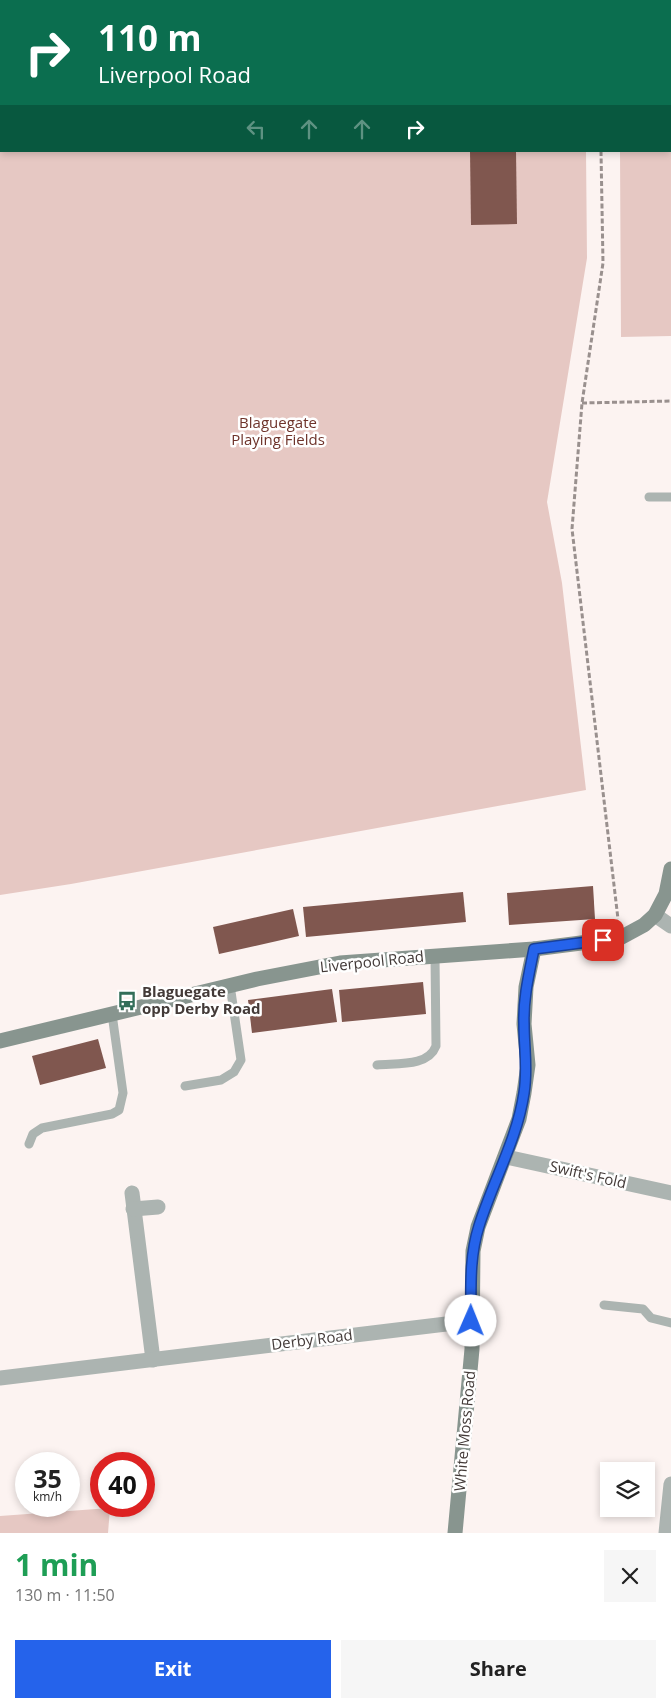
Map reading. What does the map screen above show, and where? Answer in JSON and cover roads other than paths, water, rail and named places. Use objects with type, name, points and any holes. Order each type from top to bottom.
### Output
[{"type":"main road","name":"Liverpool Road","points":[[0,1041],[230,986],[340,962],[534,949],[620,938],[644,925],[655,915],[666,894],[671,869]]},
{"type":"main road","name":"White Moss Road","points":[[456,1533],[472,1349],[473,1251],[481,1220],[519,1119],[528,1064],[524,1024],[525,997],[534,949]]},
{"type":"street","points":[[655,915],[671,926]]},
{"type":"street","name":"Swift's Fold","points":[[506,1157],[671,1194]]},
{"type":"street","points":[[153,1360],[132,1201],[158,1207]]},
{"type":"street","name":"Derby Road","points":[[0,1378],[471,1321]]},
{"type":"street","points":[[666,1533],[671,1484]]},
{"type":"lane","points":[[649,497],[671,497]]},
{"type":"lane","points":[[377,1065],[425,1060],[433,1055],[436,1046],[434,956]]},
{"type":"lane","points":[[185,1086],[221,1080],[234,1072],[241,1060],[230,986]]},
{"type":"lane","points":[[29,1144],[33,1134],[42,1128],[112,1114],[119,1110],[123,1093],[112,1014]]},
{"type":"lane","points":[[604,1305],[643,1309],[651,1318],[671,1323]]},
{"type":"place","name":"Blaguegate opp Derby Road","points":[[127,1001]]},
{"type":"park label","name":"Blaguegate Playing Fields","points":[[278,432]]}]
